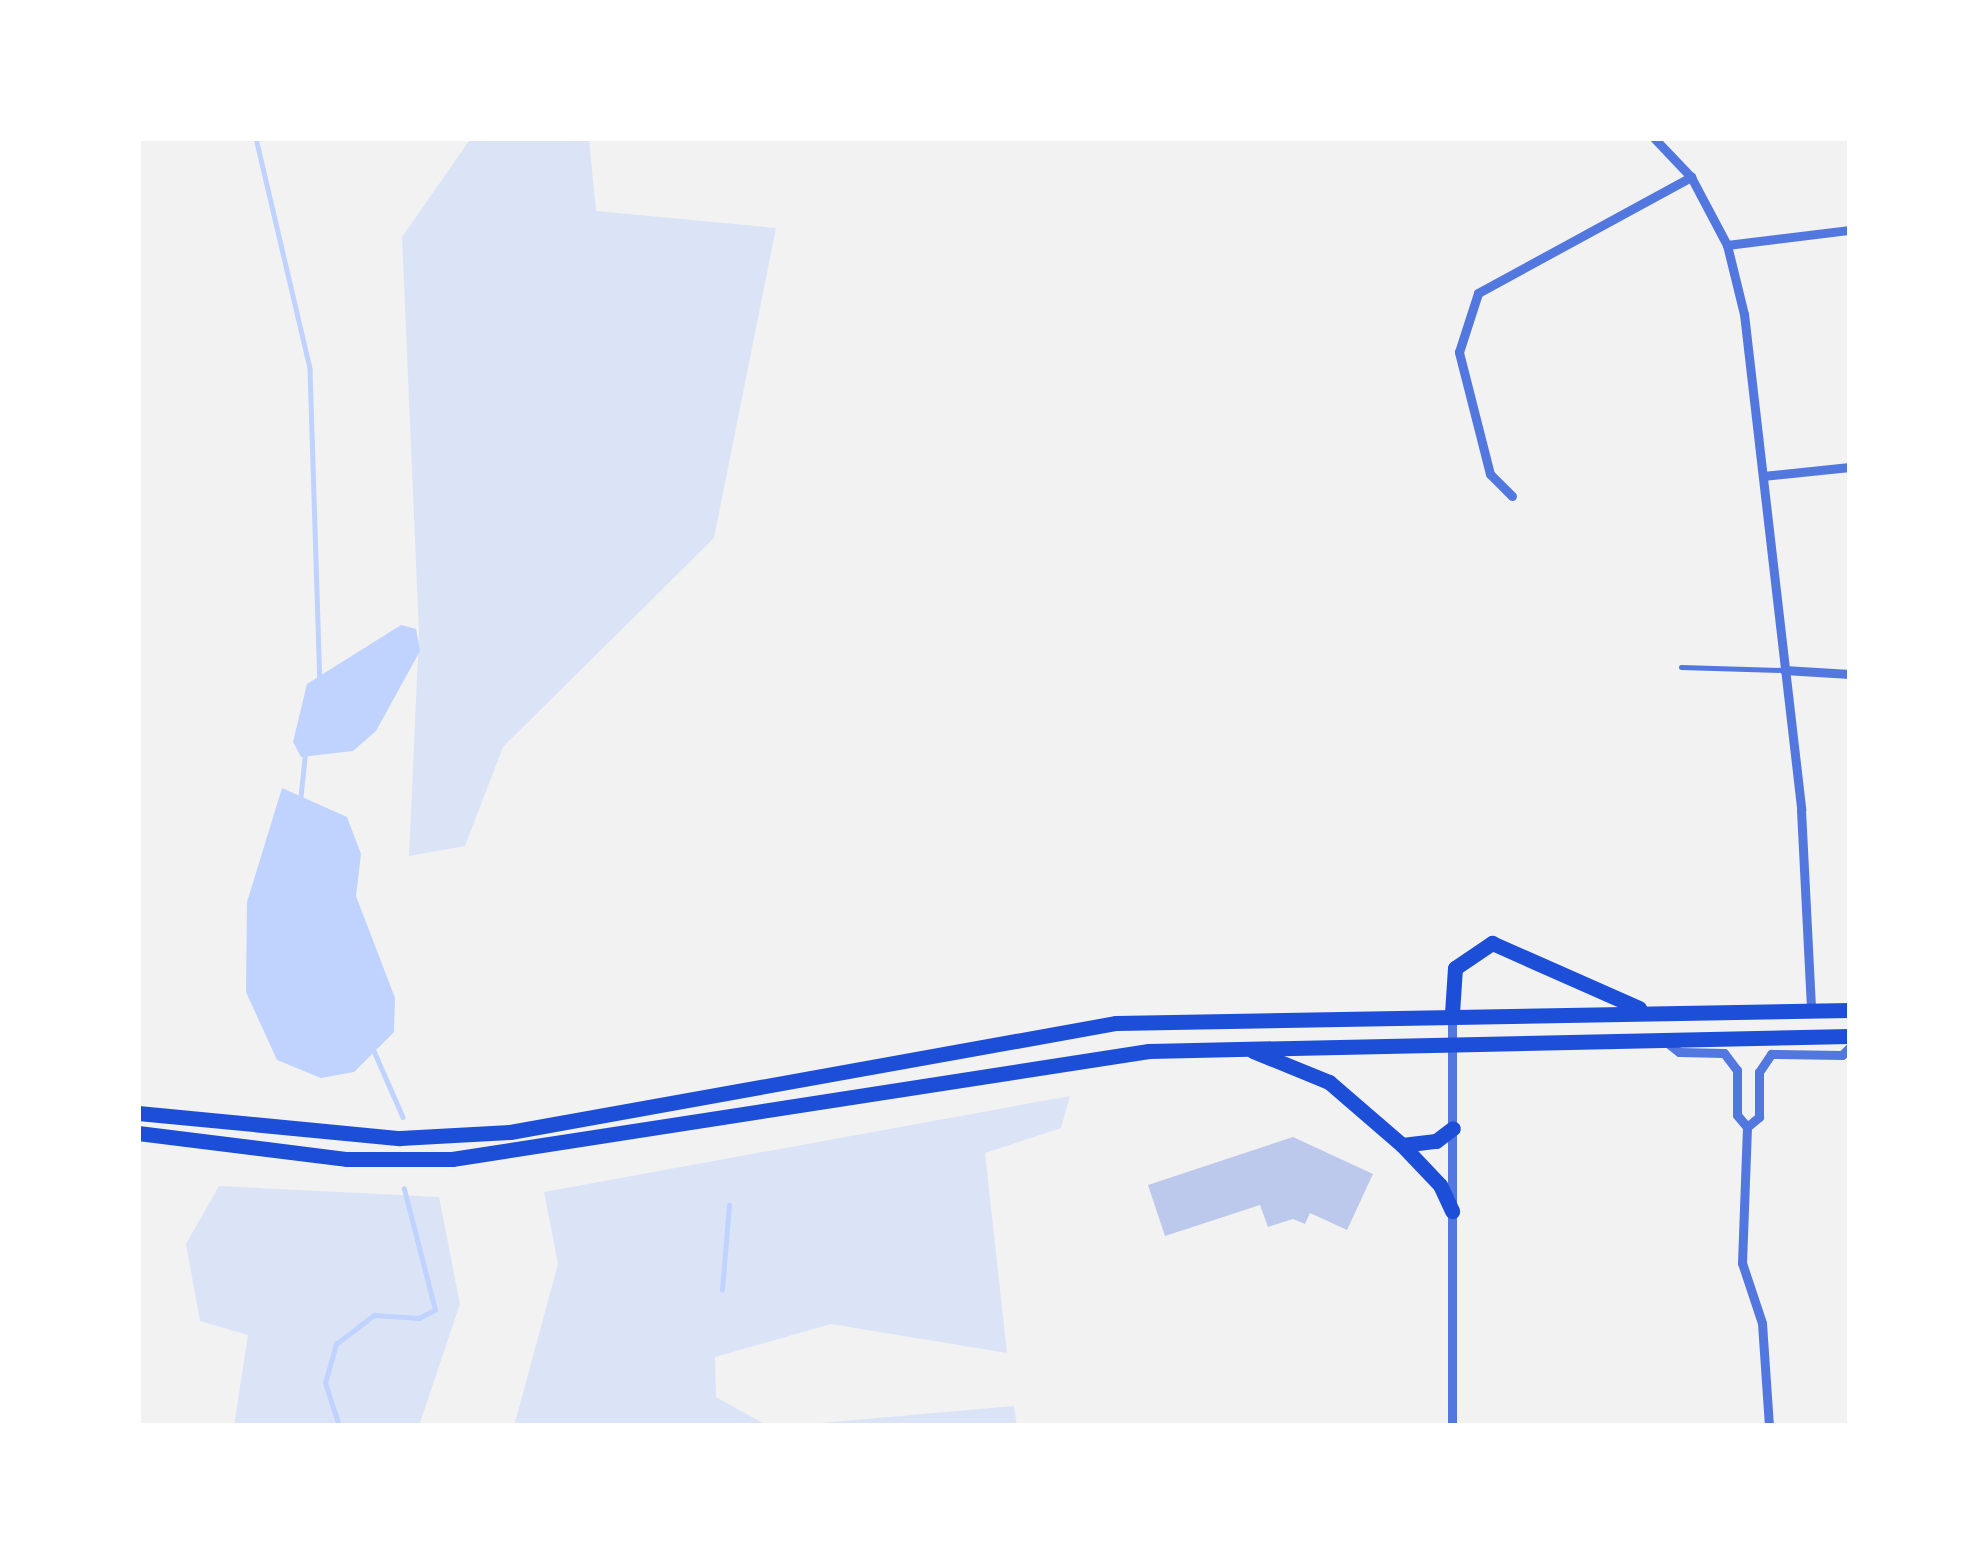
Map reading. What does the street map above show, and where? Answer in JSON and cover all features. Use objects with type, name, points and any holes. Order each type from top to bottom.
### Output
[{"type":"highway","points":[[1452,1013],[1455,968],[1492,943],[1641,1009]]},
{"type":"highway","points":[[138,1113],[400,1138],[510,1132],[1068,1029],[1452,1013],[1850,1010]]},
{"type":"highway","points":[[138,1132],[347,1159],[469,1157],[1076,1061],[1245,1048],[1658,1036],[1850,1036]]},
{"type":"highway","points":[[1245,1048],[1328,1082],[1402,1145],[1440,1185],[1452,1211]]},
{"type":"highway","points":[[1402,1145],[1436,1141],[1453,1128]]},
{"type":"street","points":[[1654,138],[1691,177],[1727,245],[1763,476],[1811,1007]]},
{"type":"street","points":[[1512,496],[1490,473],[1460,352],[1478,292],[1691,177]]},
{"type":"street","points":[[1727,245],[1850,230]]},
{"type":"street","points":[[1763,476],[1850,467]]},
{"type":"street","points":[[1784,670],[1850,674]]},
{"type":"street","points":[[1452,1013],[1452,1426]]},
{"type":"street","points":[[1658,1036],[1679,1052],[1724,1053],[1737,1070],[1736,1115],[1747,1127],[1742,1263],[1762,1323],[1769,1426]]},
{"type":"street","points":[[1747,1127],[1759,1117],[1759,1072],[1771,1054],[1842,1055],[1850,1047]]},
{"type":"lane","points":[[1681,667],[1784,670]]},
{"type":"shaded area","points":[[471,138],[589,138],[596,211],[776,228],[714,538],[503,747],[465,846],[409,856],[419,633],[402,237]]},
{"type":"shaded area","points":[[1070,1096],[1061,1128],[985,1153],[1007,1353],[831,1324],[715,1357],[716,1397],[768,1426],[514,1426],[558,1264],[544,1192]]},
{"type":"shaded area","points":[[219,1186],[439,1197],[460,1304],[419,1426],[234,1426],[248,1335],[200,1321],[186,1244]]},
{"type":"shaded area","points":[[1014,1406],[1017,1426],[786,1426]]},
{"type":"water","points":[[401,625],[416,629],[420,651],[376,731],[353,751],[301,757],[293,742],[307,684]]},
{"type":"water","points":[[282,788],[347,817],[361,854],[356,896],[395,998],[394,1032],[354,1072],[321,1078],[277,1060],[246,992],[247,902]]},
{"type":"building","points":[[1293,1137],[1373,1174],[1347,1230],[1310,1213],[1305,1224],[1293,1219],[1268,1227],[1260,1205],[1165,1236],[1148,1185]]},
{"type":"waterway","points":[[256,138],[310,369],[320,679]]},
{"type":"waterway","points":[[300,802],[305,754]]},
{"type":"waterway","points":[[374,1051],[403,1117]]},
{"type":"waterway","points":[[339,1426],[325,1383],[336,1344],[374,1315],[419,1318],[435,1310],[404,1189]]},
{"type":"waterway","points":[[722,1290],[729,1205]]}]
